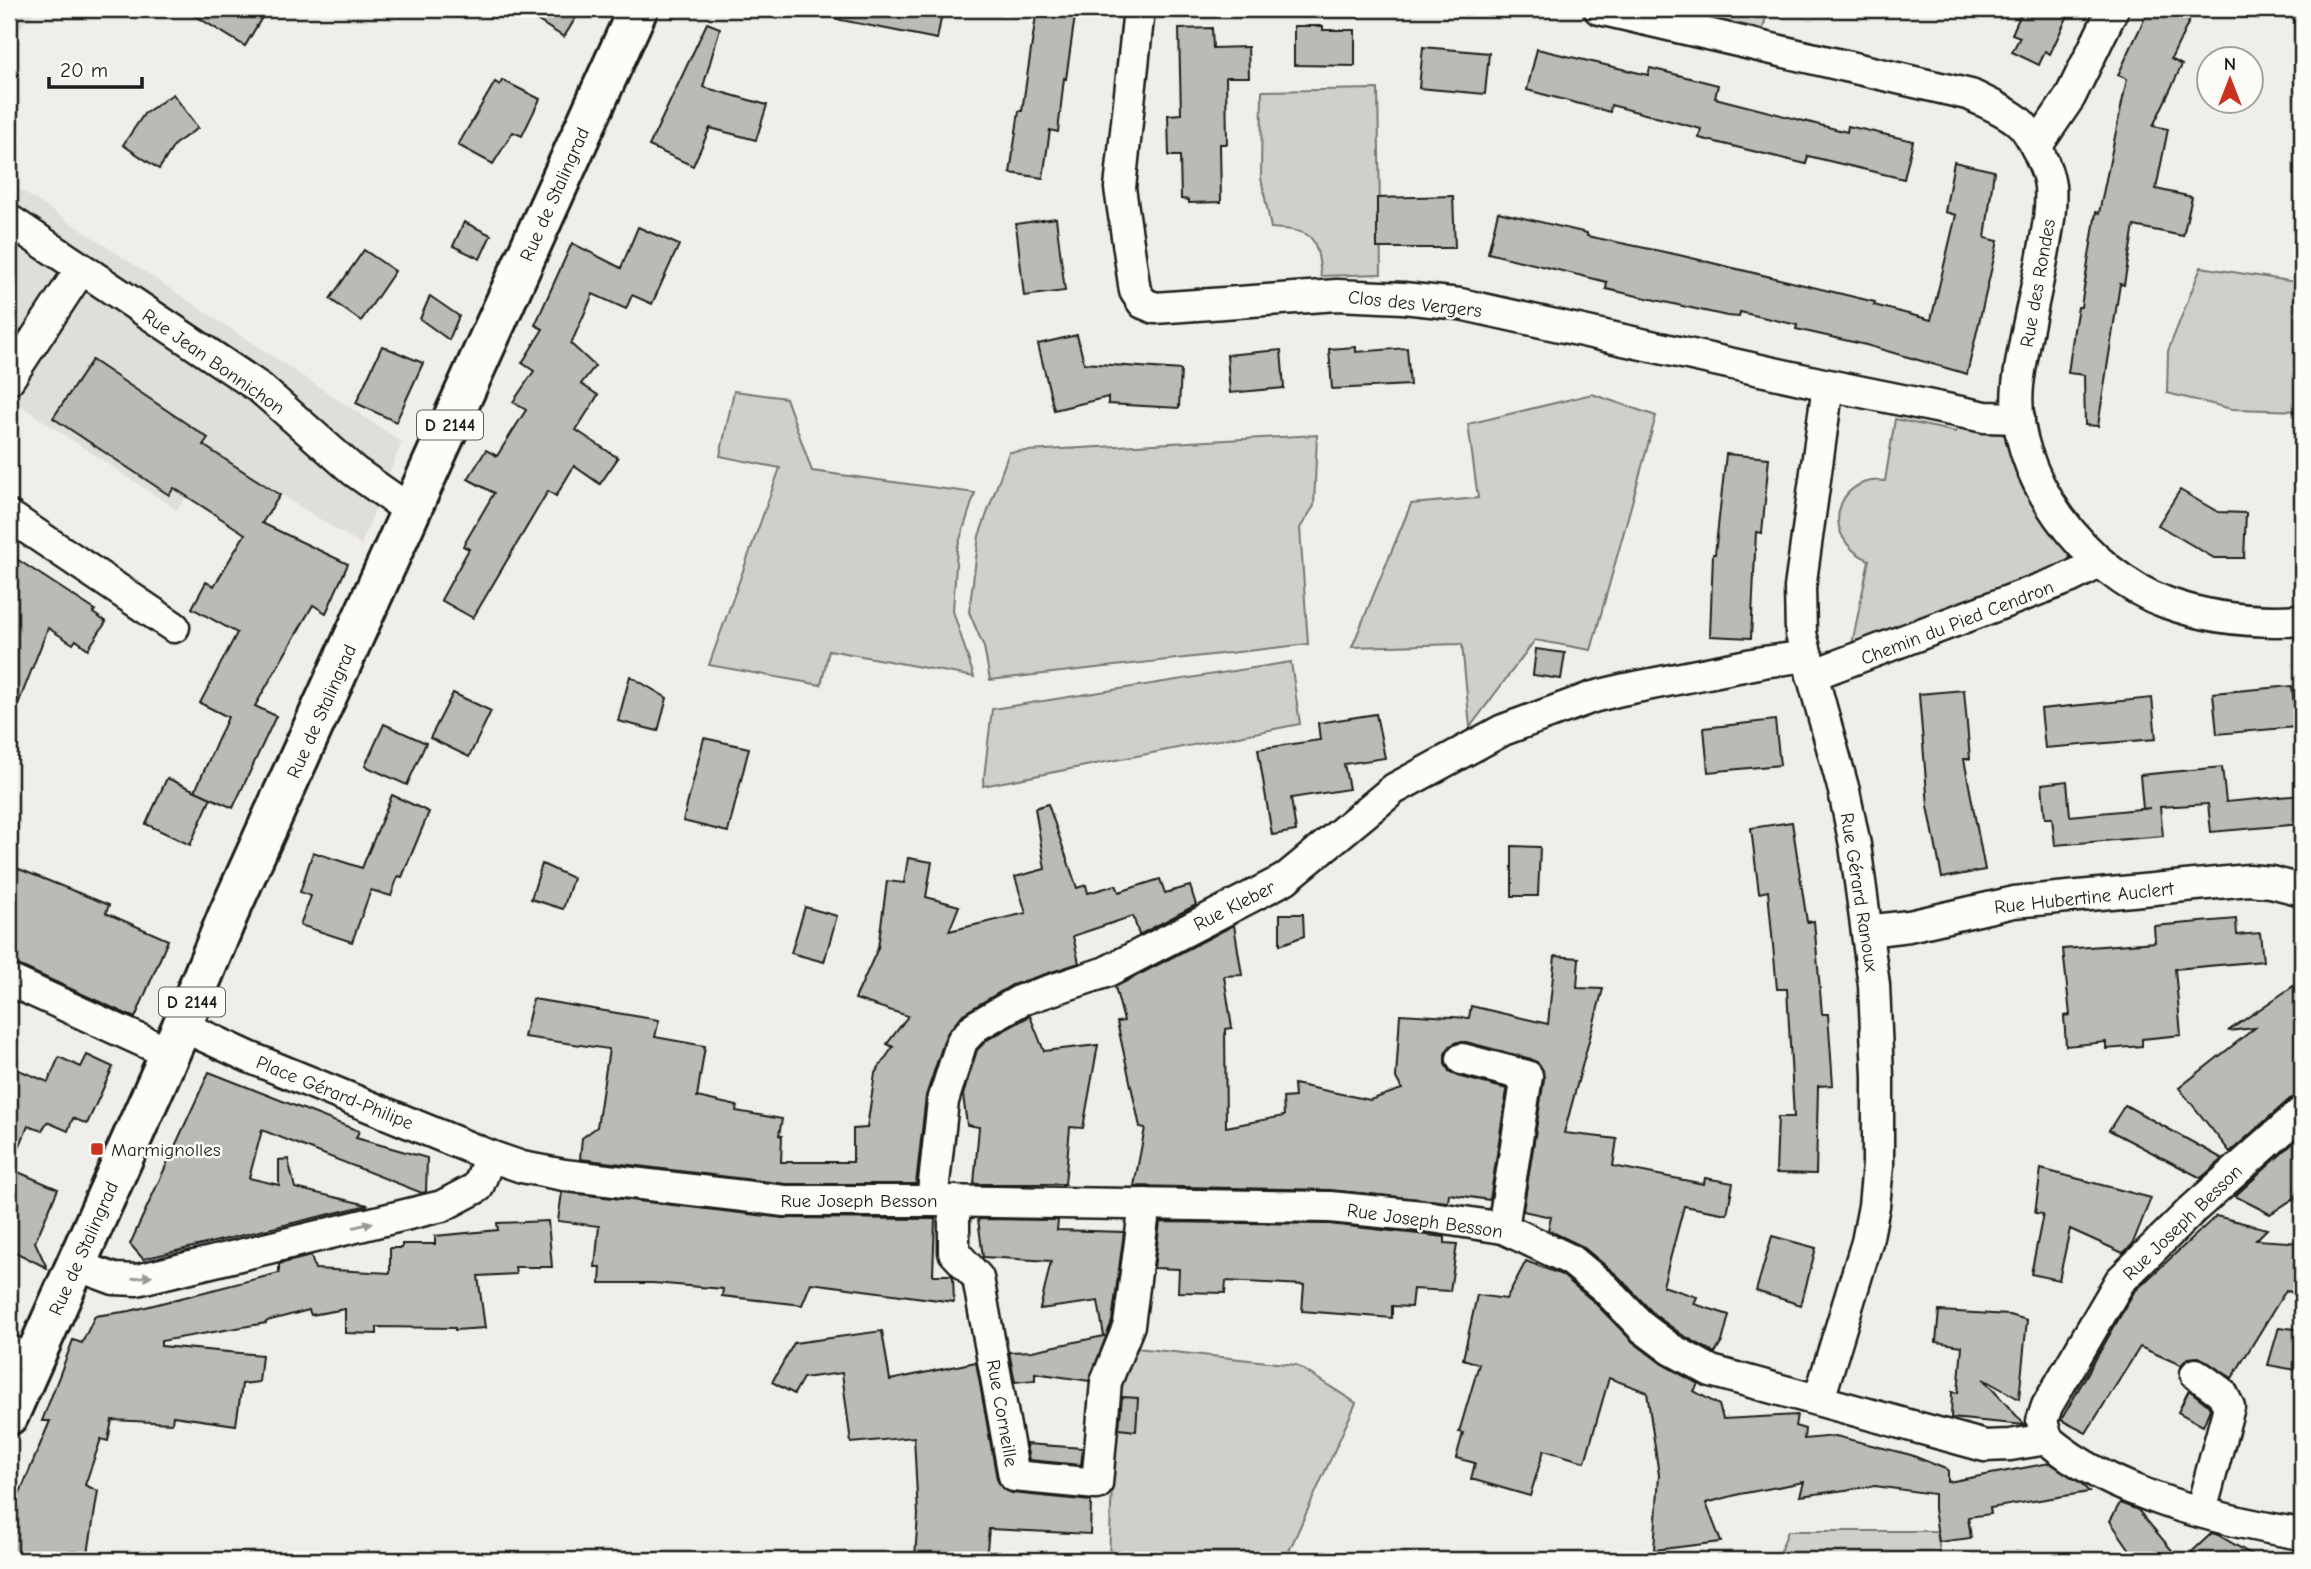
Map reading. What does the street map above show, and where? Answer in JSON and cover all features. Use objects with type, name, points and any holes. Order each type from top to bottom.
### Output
[{"type":"main road","name":"Rue de Stalingrad","points":[[9,1415],[21,1355],[76,1265],[228,915],[638,9]]},
{"type":"street","name":"Clos des Vergers","points":[[1139,9],[1120,188],[1135,291],[1143,303],[1155,308],[1337,295],[1461,304],[1828,385],[1985,417],[2019,418]]},
{"type":"street","name":"Rue des Rondes","points":[[1599,9],[1972,95],[2019,121],[2036,147],[2050,185],[2050,220],[2018,386],[2019,418],[2035,475],[2045,494],[2067,528],[2099,563],[2164,603],[2204,615],[2245,621],[2302,620]]},
{"type":"street","points":[[2036,147],[2070,97],[2113,9]]},
{"type":"street","name":"Rue Jean Bonnichon","points":[[9,220],[260,388],[354,471],[411,511]]},
{"type":"street","points":[[9,379],[81,269]]},
{"type":"street","name":"Rue Gérard Ranoux","points":[[1819,1399],[1867,1242],[1878,1165],[1874,985],[1857,857],[1844,791],[1799,618],[1800,588],[1828,385]]},
{"type":"street","points":[[9,516],[174,627]]},
{"type":"street","name":"Chemin du Pied Cendron","points":[[1643,685],[1810,666],[2005,603],[2099,563]]},
{"type":"street","name":"Rue Kleber","points":[[943,1201],[943,1101],[962,1041],[976,1026],[1021,1000],[1106,972],[1285,879],[1394,789],[1503,730],[1593,697],[1643,685]]},
{"type":"street","name":"Rue Hubertine Auclert","points":[[1867,931],[1909,926],[2014,902],[2055,897],[2249,880],[2271,882],[2302,890]]},
{"type":"street","name":"Place Gérard-Philipe","points":[[9,980],[176,1039],[249,1056],[490,1156]]},
{"type":"street","points":[[1462,1059],[1527,1076],[1503,1228]]},
{"type":"street","name":"Rue Joseph Besson","points":[[490,1156],[523,1167],[564,1175],[785,1201],[1330,1207],[1432,1217],[1503,1228],[1571,1260],[1605,1288],[1643,1328],[1671,1349],[1711,1371],[1985,1446],[2047,1439],[2042,1421],[2047,1406],[2120,1281],[2192,1210],[2302,1112]]},
{"type":"street","points":[[76,1265],[114,1279],[136,1280],[442,1206],[478,1186],[490,1156]]},
{"type":"street","name":"Rue Corneille","points":[[943,1201],[954,1252],[978,1278],[1014,1476],[1097,1485],[1107,1382],[1129,1325],[1145,1205]]},
{"type":"street","points":[[2196,1374],[2222,1393],[2229,1407],[2201,1511]]},
{"type":"street","points":[[2047,1439],[2063,1453],[2133,1491],[2254,1525],[2302,1534]]},
{"type":"shaded area","points":[[9,9],[36,9],[9,42]]},
{"type":"shaded area","points":[[1670,9],[1768,9],[1763,29]]},
{"type":"shaded area","points":[[1378,89],[1381,274],[1321,276],[1317,251],[1310,237],[1296,231],[1271,228],[1261,178],[1262,91]]},
{"type":"shaded area","points":[[9,182],[402,442],[361,545],[215,453],[177,510],[9,398]]},
{"type":"shaded area","points":[[2201,267],[2302,283],[2302,411],[2232,409],[2167,393],[2168,351]]},
{"type":"shaded area","points":[[734,391],[786,398],[812,471],[975,493],[957,549],[953,611],[974,677],[829,650],[821,685],[709,665],[780,468],[720,456]]},
{"type":"shaded area","points":[[1592,394],[1656,416],[1591,650],[1535,640],[1470,727],[1462,644],[1352,647],[1411,504],[1478,498],[1468,424]]},
{"type":"shaded area","points":[[1895,419],[1956,432],[1959,420],[1993,428],[2008,438],[2068,549],[2069,558],[2066,568],[1851,649],[1869,560],[1853,550],[1843,538],[1839,510],[1844,498],[1854,488],[1868,482],[1885,481]]},
{"type":"shaded area","points":[[1317,435],[1314,506],[1300,528],[1308,644],[990,680],[984,647],[969,612],[979,536],[1009,452]]},
{"type":"shaded area","points":[[1291,662],[1300,724],[983,786],[992,709]]},
{"type":"shaded area","points":[[1136,1348],[1296,1365],[1356,1403],[1285,1560],[1109,1560],[1116,1381]]},
{"type":"shaded area","points":[[1788,1531],[1937,1531],[1941,1560],[1777,1560]]},
{"type":"building","points":[[184,9],[267,9],[245,46]]},
{"type":"building","points":[[519,9],[581,9],[564,37]]},
{"type":"building","points":[[838,9],[943,9],[937,39],[836,19]]},
{"type":"building","points":[[1037,9],[1076,9],[1058,132],[1050,130],[1043,178],[1010,173]]},
{"type":"building","points":[[2023,9],[2071,9],[2050,54],[2045,51],[2039,65],[2012,52],[2020,37],[2012,34]]},
{"type":"building","points":[[2149,9],[2195,9],[2171,59],[2182,65],[2153,126],[2168,129],[2156,189],[2192,197],[2183,236],[2134,226],[2124,285],[2120,284],[2098,426],[2085,425],[2084,375],[2068,373],[2074,330],[2078,307],[2081,307],[2096,212],[2099,213],[2127,79],[2118,75]]},
{"type":"building","points":[[707,23],[720,28],[703,87],[767,105],[756,140],[710,128],[693,166],[649,146]]},
{"type":"building","points":[[1294,26],[1355,30],[1355,66],[1294,65]]},
{"type":"building","points":[[1212,28],[1213,48],[1248,47],[1249,77],[1226,77],[1227,144],[1220,144],[1221,202],[1189,203],[1189,200],[1181,199],[1180,156],[1169,156],[1168,115],[1181,114],[1179,29]]},
{"type":"building","points":[[1423,47],[1489,53],[1485,94],[1419,88]]},
{"type":"building","points":[[1537,49],[1648,75],[1650,68],[1718,85],[1715,98],[1847,132],[1848,126],[1913,141],[1904,179],[1808,156],[1806,164],[1699,138],[1701,129],[1611,105],[1610,112],[1527,90]]},
{"type":"building","points":[[502,80],[540,99],[522,136],[513,132],[493,164],[458,145],[495,82],[500,85]]},
{"type":"building","points":[[173,94],[198,128],[175,144],[159,169],[123,145],[144,114]]},
{"type":"building","points":[[1954,162],[1994,171],[1985,238],[1998,241],[1967,374],[1866,345],[1796,329],[1797,325],[1740,312],[1739,317],[1727,316],[1606,289],[1607,282],[1488,253],[1498,212],[1587,233],[1587,236],[1875,302],[1874,305],[1931,320],[1956,215],[1945,212]]},
{"type":"building","points":[[1453,196],[1455,248],[1377,248],[1377,198]]},
{"type":"building","points":[[1056,218],[1065,291],[1024,296],[1016,224]]},
{"type":"building","points":[[464,222],[491,235],[480,259],[453,246]]},
{"type":"building","points":[[638,227],[679,245],[652,304],[632,295],[626,309],[593,294],[571,344],[595,366],[581,384],[598,395],[576,430],[618,458],[600,484],[574,466],[556,496],[548,491],[473,618],[441,600],[469,549],[463,546],[494,493],[468,479],[486,450],[497,456],[526,410],[513,402],[534,371],[522,363],[543,329],[535,325],[572,243],[621,268]]},
{"type":"building","points":[[364,250],[395,271],[361,321],[330,299]]},
{"type":"building","points":[[430,296],[459,316],[449,340],[420,319]]},
{"type":"building","points":[[1077,335],[1084,363],[1181,370],[1179,408],[1108,404],[1108,397],[1054,410],[1038,344]]},
{"type":"building","points":[[382,346],[423,363],[396,422],[356,403]]},
{"type":"building","points":[[1356,347],[1356,352],[1407,348],[1410,385],[1332,389],[1329,349]]},
{"type":"building","points":[[1281,350],[1284,388],[1230,393],[1227,355]]},
{"type":"building","points":[[92,360],[208,438],[203,445],[280,495],[262,523],[348,564],[326,613],[313,605],[255,706],[276,716],[233,808],[195,791],[228,717],[200,703],[237,633],[192,608],[206,582],[214,586],[245,534],[174,488],[169,495],[53,418]]},
{"type":"building","points":[[1726,454],[1769,458],[1762,533],[1756,532],[1751,638],[1710,636],[1713,554]]},
{"type":"building","points":[[2180,490],[2218,512],[2246,513],[2244,558],[2214,558],[2158,525]]},
{"type":"building","points":[[9,554],[95,610],[93,613],[106,622],[88,649],[76,640],[73,644],[48,628],[10,725]]},
{"type":"building","points":[[1536,649],[1565,653],[1561,679],[1533,675]]},
{"type":"building","points":[[630,676],[667,698],[658,731],[618,721]]},
{"type":"building","points":[[2292,686],[2296,727],[2217,734],[2213,693]]},
{"type":"building","points":[[1964,690],[1970,759],[1964,759],[1985,870],[1942,878],[1928,806],[1919,694]]},
{"type":"building","points":[[453,693],[491,711],[469,757],[430,738]]},
{"type":"building","points":[[2152,698],[2156,739],[2045,748],[2041,709]]},
{"type":"building","points":[[1376,714],[1385,758],[1344,764],[1349,789],[1291,798],[1296,831],[1272,835],[1258,749],[1320,740],[1318,723]]},
{"type":"building","points":[[1775,720],[1780,765],[1708,772],[1704,728]]},
{"type":"building","points":[[384,724],[426,743],[407,785],[365,766]]},
{"type":"building","points":[[704,738],[749,748],[728,832],[683,821]]},
{"type":"building","points":[[2222,767],[2226,802],[2302,795],[2302,824],[2211,832],[2208,804],[2160,807],[2163,836],[2055,845],[2052,818],[2045,818],[2042,784],[2067,781],[2070,816],[2143,809],[2140,775]]},
{"type":"building","points":[[167,778],[211,798],[190,845],[146,824]]},
{"type":"building","points":[[392,795],[429,812],[402,877],[398,876],[391,896],[371,890],[352,942],[300,925],[311,896],[300,892],[313,852],[362,868]]},
{"type":"building","points":[[1048,804],[1077,888],[1086,885],[1088,893],[1116,885],[1119,892],[1160,879],[1165,893],[1190,886],[1196,905],[1139,935],[1133,916],[1073,936],[1079,963],[1012,985],[963,1014],[946,1035],[926,1096],[916,1184],[786,1184],[580,1159],[582,1138],[597,1127],[609,1049],[524,1037],[533,999],[659,1020],[655,1037],[705,1046],[697,1097],[737,1106],[736,1111],[782,1119],[779,1135],[782,1136],[781,1162],[853,1162],[853,1129],[867,1128],[875,1073],[893,1047],[887,1044],[908,1016],[855,999],[878,948],[887,881],[904,883],[908,858],[932,862],[926,897],[959,906],[949,931],[1026,913],[1015,877],[1045,869],[1035,808]]},
{"type":"building","points":[[1792,822],[1807,922],[1814,921],[1822,1014],[1828,1014],[1833,1085],[1818,1086],[1816,1174],[1776,1173],[1778,1117],[1794,1117],[1787,989],[1777,989],[1768,891],[1759,893],[1751,828]]},
{"type":"building","points":[[1512,846],[1540,847],[1538,896],[1512,896]]},
{"type":"building","points":[[542,864],[573,878],[563,909],[531,899]]},
{"type":"building","points":[[9,865],[109,905],[106,913],[168,940],[135,1018],[9,963]]},
{"type":"building","points":[[805,907],[837,916],[824,962],[791,953]]},
{"type":"building","points":[[1280,914],[1303,914],[1304,936],[1280,945]]},
{"type":"building","points":[[2236,919],[2237,935],[2260,933],[2263,961],[2175,969],[2181,1035],[2142,1039],[2142,1046],[2106,1049],[2106,1042],[2066,1046],[2064,1016],[2070,1015],[2063,949],[2155,942],[2154,926]]},
{"type":"building","points":[[1234,925],[1242,975],[1224,976],[1232,1028],[1225,1029],[1226,1127],[1284,1116],[1283,1098],[1295,1097],[1294,1084],[1370,1100],[1402,1089],[1396,1078],[1400,1014],[1469,1018],[1471,1006],[1548,1024],[1555,956],[1579,958],[1577,988],[1603,989],[1564,1133],[1617,1139],[1613,1166],[1704,1184],[1705,1178],[1733,1183],[1727,1214],[1684,1206],[1663,1286],[1697,1297],[1694,1304],[1729,1315],[1722,1342],[1715,1353],[1681,1334],[1655,1315],[1618,1276],[1582,1246],[1548,1230],[1551,1217],[1523,1211],[1544,1079],[1543,1070],[1531,1059],[1466,1042],[1457,1042],[1450,1046],[1445,1054],[1445,1064],[1449,1071],[1457,1076],[1507,1089],[1490,1200],[1449,1194],[1448,1202],[1330,1190],[1134,1186],[1145,1128],[1140,1127],[1117,1022],[1124,1021],[1115,987]]},
{"type":"building","points":[[2302,980],[2302,1095],[2290,1099],[2230,1152],[2179,1088],[2255,1028],[2228,1031]]},
{"type":"building","points":[[1030,1016],[1044,1051],[1098,1045],[1083,1128],[1070,1127],[1065,1184],[974,1184],[979,1127],[967,1125],[963,1095],[977,1050],[987,1040]]},
{"type":"building","points":[[87,1055],[113,1067],[87,1124],[73,1118],[68,1131],[47,1122],[42,1131],[28,1126],[9,1172],[9,1066],[48,1082],[59,1057],[81,1067]]},
{"type":"building","points":[[209,1072],[359,1131],[356,1138],[427,1158],[426,1192],[422,1193],[262,1130],[249,1178],[279,1185],[279,1160],[288,1159],[295,1188],[368,1205],[143,1259],[130,1244]]},
{"type":"building","points":[[2125,1105],[2223,1159],[2201,1178],[2109,1130]]},
{"type":"building","points":[[2302,1135],[2302,1193],[2270,1214],[2235,1196]]},
{"type":"building","points":[[2041,1169],[2151,1198],[2132,1245],[2123,1253],[2070,1229],[2059,1280],[2031,1274],[2043,1214],[2035,1213]]},
{"type":"building","points":[[18,1172],[58,1189],[35,1242],[47,1268],[9,1249],[9,1192]]},
{"type":"building","points":[[562,1192],[783,1218],[935,1219],[933,1275],[953,1277],[954,1302],[811,1283],[802,1305],[722,1296],[723,1289],[653,1283],[600,1283],[601,1267],[595,1267],[599,1226],[558,1221]]},
{"type":"building","points":[[2216,1216],[2267,1229],[2256,1240],[2302,1243],[2302,1297],[2286,1290],[2232,1378],[2199,1357],[2188,1358],[2181,1365],[2140,1347],[2086,1433],[2061,1420],[2134,1292]]},
{"type":"building","points":[[978,1219],[1058,1220],[1057,1230],[1124,1232],[1112,1321],[1089,1381],[1035,1373],[1035,1380],[1015,1382],[1009,1352],[1032,1351],[1104,1336],[1098,1301],[1040,1309],[1051,1261],[983,1257]]},
{"type":"building","points":[[548,1221],[552,1267],[515,1267],[516,1274],[478,1276],[485,1328],[455,1330],[377,1327],[377,1334],[345,1333],[345,1309],[311,1315],[309,1310],[266,1323],[161,1341],[161,1346],[262,1355],[259,1382],[242,1384],[236,1425],[173,1416],[172,1423],[112,1420],[108,1441],[101,1439],[85,1485],[98,1491],[87,1560],[9,1560],[9,1519],[50,1421],[42,1421],[73,1340],[82,1343],[95,1316],[130,1311],[279,1273],[279,1264],[311,1256],[315,1269],[390,1273],[390,1248],[402,1248],[402,1244],[435,1244],[435,1236],[498,1230],[497,1223]]},
{"type":"building","points":[[1160,1222],[1329,1224],[1445,1237],[1445,1243],[1457,1244],[1450,1291],[1413,1289],[1411,1307],[1392,1306],[1392,1318],[1302,1311],[1304,1285],[1226,1281],[1225,1293],[1178,1292],[1179,1269],[1154,1268]]},
{"type":"building","points":[[1772,1236],[1816,1248],[1801,1305],[1756,1291]]},
{"type":"building","points":[[1526,1261],[1562,1275],[1593,1301],[1633,1342],[1662,1364],[1698,1384],[1694,1391],[1719,1405],[1723,1419],[1797,1415],[1795,1426],[1805,1429],[1804,1439],[1836,1436],[1911,1455],[1948,1470],[1948,1482],[2050,1463],[2082,1484],[2089,1492],[1990,1508],[1991,1514],[1968,1517],[1971,1538],[1939,1542],[1934,1494],[1875,1486],[1800,1496],[1804,1482],[1706,1503],[1721,1542],[1654,1550],[1659,1475],[1647,1392],[1609,1378],[1585,1462],[1544,1450],[1530,1496],[1471,1479],[1475,1463],[1456,1458],[1463,1433],[1459,1432],[1479,1364],[1463,1359],[1477,1295],[1506,1299]]},
{"type":"building","points":[[1939,1311],[2010,1315],[2027,1320],[2019,1399],[1983,1379],[2025,1425],[1951,1418],[1952,1392],[1958,1393],[1962,1346],[1936,1342]]},
{"type":"building","points":[[2279,1327],[2302,1330],[2302,1371],[2268,1365]]},
{"type":"building","points":[[882,1331],[890,1380],[976,1362],[997,1479],[1002,1488],[1012,1493],[1091,1501],[1090,1534],[989,1529],[986,1560],[915,1557],[918,1515],[914,1437],[851,1443],[842,1373],[803,1378],[794,1394],[772,1382],[794,1343]]},
{"type":"building","points":[[2189,1390],[2210,1409],[2203,1426],[2178,1412]]},
{"type":"building","points":[[1122,1397],[1138,1398],[1136,1431],[1119,1429]]},
{"type":"building","points":[[1026,1444],[1083,1448],[1081,1465],[1029,1460]]},
{"type":"building","points":[[2120,1503],[2138,1510],[2180,1560],[2137,1560],[2110,1521]]},
{"type":"building","points":[[2212,1533],[2218,1535],[2261,1560],[2183,1560]]},
{"type":"place","name":"Marmignolles","points":[[97,1149]]}]
